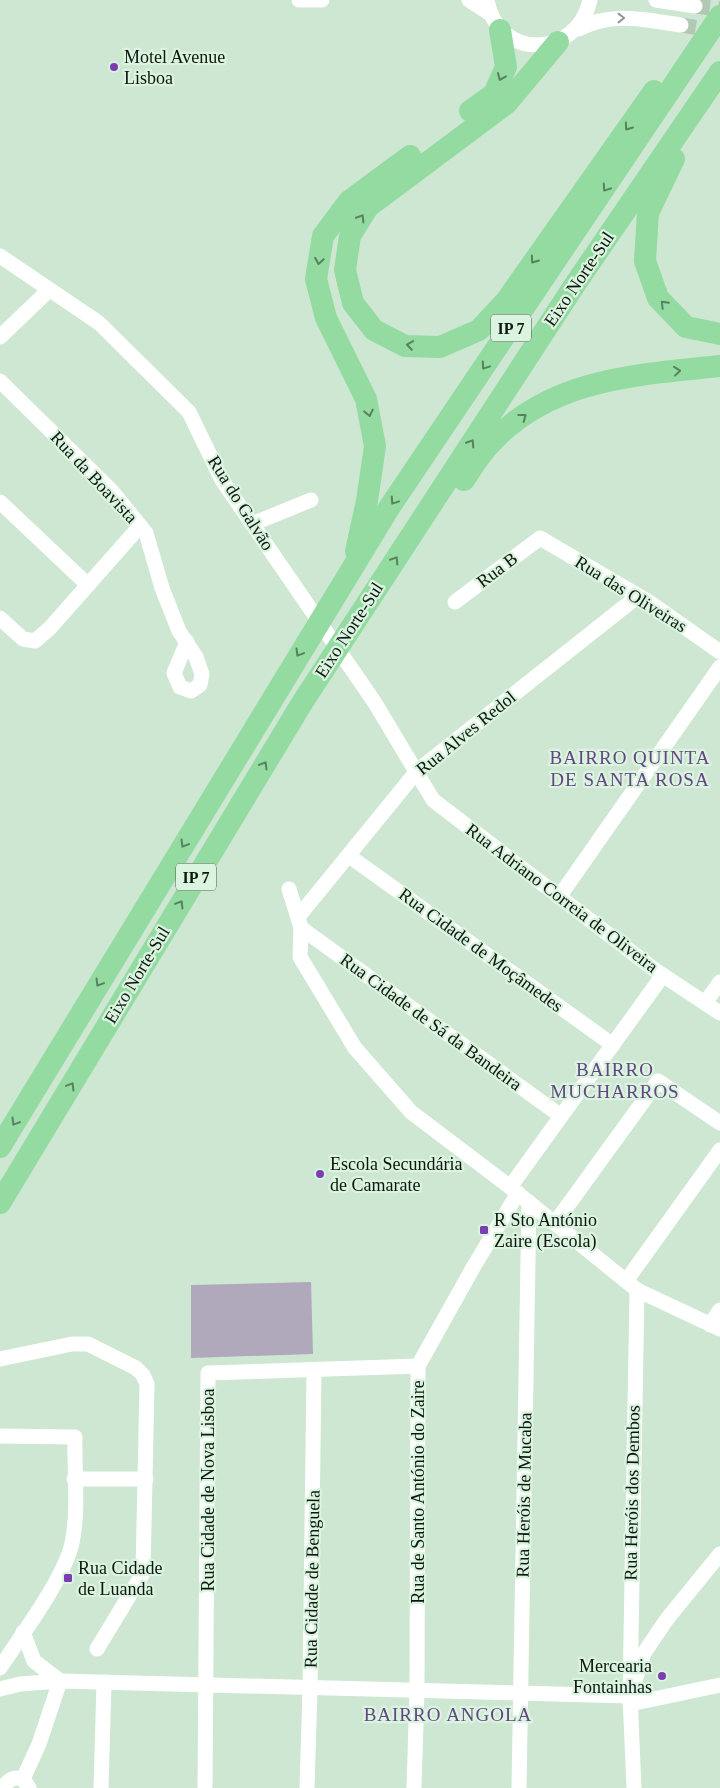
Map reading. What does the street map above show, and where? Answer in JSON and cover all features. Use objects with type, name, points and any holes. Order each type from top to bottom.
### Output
[{"type":"highway","points":[[352,567],[367,502],[375,446],[366,399],[326,318],[316,279],[323,236],[349,201],[494,94],[506,67],[492,14]]},
{"type":"highway","name":"Eixo Norte-Sul","points":[[0,1146],[389,508],[664,89],[716,22]]},
{"type":"highway","points":[[566,37],[507,103],[368,207],[350,236],[345,270],[353,303],[374,330],[405,346],[440,348],[479,330],[506,301],[664,89]]},
{"type":"highway","name":"Eixo Norte-Sul","points":[[0,1203],[297,711],[576,283],[720,72]]},
{"type":"highway","points":[[704,94],[648,213],[645,261],[658,298],[686,327],[720,334]]},
{"type":"highway","points":[[417,526],[457,489],[490,443],[527,413],[570,390],[619,377],[720,366]]},
{"type":"street","points":[[298,0],[322,0]]},
{"type":"street","points":[[469,0],[492,14],[517,41],[538,46],[566,37],[594,21],[616,17],[681,25]]},
{"type":"street","points":[[566,37],[587,14],[590,0]]},
{"type":"street","points":[[656,0],[695,6]]},
{"type":"street","name":"Rua do Galvão","points":[[0,256],[99,323],[189,412],[222,480],[375,703],[417,771]]},
{"type":"street","points":[[0,337],[49,290]]},
{"type":"street","name":"Rua da Boavista","points":[[0,381],[111,490],[146,533],[162,588],[179,631],[186,642]]},
{"type":"street","points":[[252,524],[311,500]]},
{"type":"street","points":[[0,502],[88,585]]},
{"type":"street","points":[[0,618],[23,639],[36,641],[50,628],[140,526]]},
{"type":"street","name":"Rua das Oliveiras","points":[[540,538],[638,596],[720,652]]},
{"type":"street","name":"Rua B","points":[[455,602],[540,538]]},
{"type":"street","name":"Rua Alves Redol","points":[[300,922],[349,856],[417,771],[638,596]]},
{"type":"street","points":[[559,898],[720,667]]},
{"type":"street","name":"Rua Adriano Correia de Oliveira","points":[[417,771],[433,800],[559,898],[663,975],[720,1013]]},
{"type":"street","name":"Rua Cidade de Moçâmedes","points":[[349,856],[613,1045]]},
{"type":"street","points":[[289,888],[300,922],[300,957],[354,1048],[412,1112],[519,1194],[631,1285],[715,1327],[720,1310]]},
{"type":"street","name":"Rua Cidade de Sá da Bandeira","points":[[300,922],[561,1116]]},
{"type":"street","name":"Rua de Santo António do Zaire","points":[[414,1788],[417,1690],[418,1366],[474,1266],[519,1194],[561,1116],[663,975]]},
{"type":"street","points":[[705,1003],[720,982]]},
{"type":"street","points":[[555,1223],[658,1081],[720,1123]]},
{"type":"street","points":[[631,1285],[720,1150]]},
{"type":"street","name":"Rua Heróis de Mucaba","points":[[519,1194],[521,1693],[519,1788]]},
{"type":"street","name":"Rua Heróis dos Dembos","points":[[631,1285],[630,1700],[634,1788]]},
{"type":"street","points":[[0,1359],[72,1344],[88,1344],[136,1368],[143,1375],[146,1384],[146,1479],[143,1573],[97,1649]]},
{"type":"street","name":"Rua Cidade de Nova Lisboa","points":[[205,1788],[208,1373],[418,1366]]},
{"type":"street","name":"Rua Cidade de Benguela","points":[[307,1788],[314,1370]]},
{"type":"street","points":[[0,1436],[75,1437],[75,1527],[67,1559],[0,1668]]},
{"type":"street","points":[[74,1478],[146,1479]]},
{"type":"street","points":[[630,1700],[644,1653],[667,1619],[720,1554]]},
{"type":"street","points":[[23,1632],[34,1661],[60,1680]]},
{"type":"street","points":[[0,1689],[20,1684],[60,1680],[521,1693],[630,1700],[720,1685]]},
{"type":"street","points":[[4,1788],[10,1779],[26,1784],[60,1680]]},
{"type":"street","points":[[102,1788],[104,1682]]},
{"type":"shaded area","points":[[311,1282],[313,1354],[191,1358],[191,1285]]},
{"type":"tunnel","points":[[695,6],[720,9]]},
{"type":"tunnel","points":[[681,25],[719,31]]},
{"type":"place","name":"Motel Avenue Lisboa","points":[[114,67]]},
{"type":"place","name":"Escola Secundária de Camarate","points":[[320,1174]]},
{"type":"place","name":"R Sto António Zaire (Escola)","points":[[484,1230]]},
{"type":"place","name":"Rua Cidade de Luanda","points":[[68,1578]]},
{"type":"place","name":"Mercearia Fontainhas","points":[[662,1676]]},
{"type":"district","name":"BAIRRO QUINTA DE SANTA ROSA","points":[[630,768]]},
{"type":"district","name":"BAIRRO MUCHARROS","points":[[615,1080]]},
{"type":"district","name":"BAIRRO ANGOLA","points":[[448,1714]]}]
